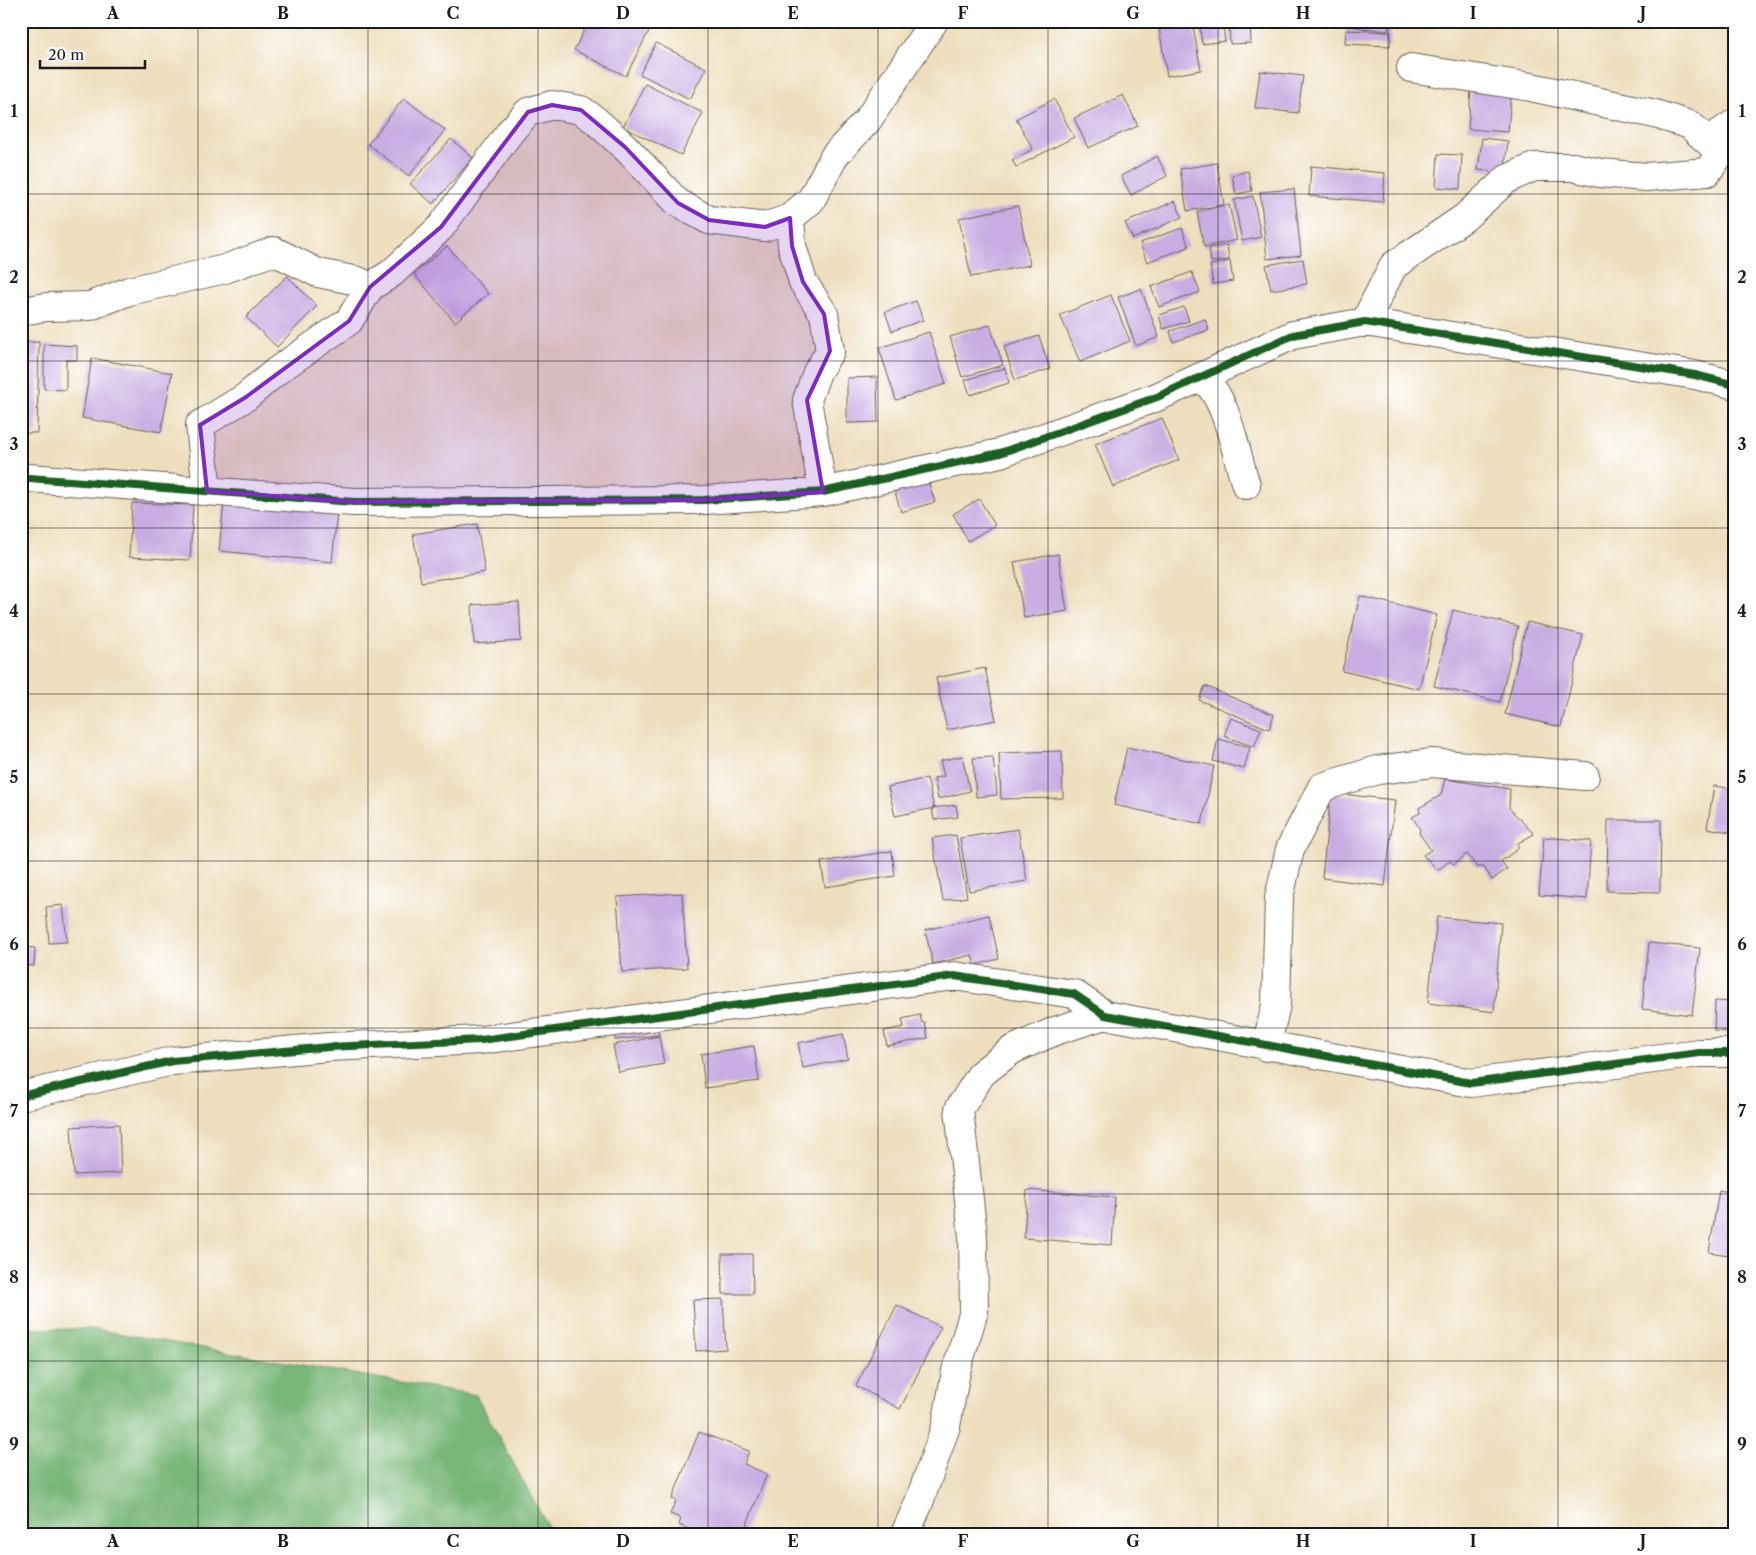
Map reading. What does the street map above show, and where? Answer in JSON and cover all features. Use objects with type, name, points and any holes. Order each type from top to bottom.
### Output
[{"type":"street","points":[[207,491],[200,425],[246,397],[278,370],[348,321],[370,287],[392,273],[441,227],[510,132],[528,112],[552,105],[581,110],[625,147],[678,203],[709,220],[765,227],[790,218],[811,200],[835,155],[867,121],[934,21]]},
{"type":"street","points":[[1365,322],[1393,266],[1464,218],[1507,179],[1534,167],[1573,167],[1600,173],[1646,177],[1707,172],[1721,153],[1690,124],[1655,114],[1531,87],[1411,68]]},
{"type":"street","points":[[1708,141],[1735,123]]},
{"type":"street","points":[[790,218],[795,255],[803,282],[824,314],[830,352],[817,372],[806,400],[823,492]]},
{"type":"street","points":[[21,312],[47,307],[90,306],[129,290],[225,269],[274,251],[318,273],[358,281],[370,287]]},
{"type":"street","points":[[30,478],[354,502],[704,500],[823,492],[1000,453],[1157,397],[1293,335],[1365,322],[1695,375],[1735,385]]},
{"type":"street","points":[[1200,377],[1209,383],[1227,420],[1246,485]]},
{"type":"street","points":[[1266,1046],[1276,1005],[1279,898],[1290,849],[1322,787],[1378,770],[1432,763],[1508,771],[1585,776]]},
{"type":"street","points":[[21,1096],[172,1061],[329,1047],[481,1040],[954,976],[1074,994],[1105,1015],[1471,1083],[1699,1052],[1735,1053]]},
{"type":"street","points":[[905,1534],[918,1505],[946,1426],[956,1371],[974,1311],[972,1236],[959,1109],[982,1073],[1012,1050],[1055,1031],[1105,1015]]},
{"type":"highlighted area","points":[[552,105],[581,110],[625,147],[678,203],[709,220],[765,227],[790,218],[792,246],[803,282],[824,314],[830,351],[807,400],[823,492],[704,500],[354,502],[207,491],[200,425],[246,397],[349,321],[370,287],[441,227],[528,112]]},
{"type":"green space","points":[[21,1329],[93,1329],[476,1395],[552,1534],[21,1534]]},
{"type":"building","points":[[589,21],[648,21],[653,23],[626,76],[574,50]]},
{"type":"building","points":[[1158,21],[1192,21],[1201,70],[1167,76]]},
{"type":"building","points":[[1199,21],[1222,21],[1225,41],[1202,44]]},
{"type":"building","points":[[1229,21],[1250,21],[1251,43],[1230,44]]},
{"type":"building","points":[[1339,21],[1389,21],[1388,31],[1338,25]]},
{"type":"building","points":[[1346,30],[1391,32],[1390,46],[1345,44]]},
{"type":"building","points":[[656,43],[706,68],[690,99],[640,74]]},
{"type":"building","points":[[1260,71],[1303,76],[1298,113],[1255,108]]},
{"type":"building","points":[[645,84],[703,113],[681,155],[623,127]]},
{"type":"building","points":[[1471,90],[1511,94],[1508,132],[1468,129]]},
{"type":"building","points":[[1123,95],[1138,126],[1088,148],[1074,118]]},
{"type":"building","points":[[404,98],[445,130],[409,176],[368,144]]},
{"type":"building","points":[[1054,99],[1074,137],[1016,167],[1012,160],[1033,149],[1016,119]]},
{"type":"building","points":[[1482,138],[1508,141],[1504,173],[1478,170]]},
{"type":"building","points":[[451,139],[473,158],[433,204],[410,184]]},
{"type":"building","points":[[1438,154],[1462,155],[1460,189],[1436,187]]},
{"type":"building","points":[[1157,156],[1167,176],[1131,195],[1121,176]]},
{"type":"building","points":[[1217,163],[1224,205],[1187,211],[1180,169]]},
{"type":"building","points":[[1311,166],[1385,173],[1383,202],[1309,196]]},
{"type":"building","points":[[1248,171],[1252,191],[1236,194],[1232,175]]},
{"type":"building","points":[[1294,189],[1301,255],[1267,259],[1260,192]]},
{"type":"building","points":[[1253,196],[1261,237],[1242,241],[1234,200]]},
{"type":"building","points":[[1175,201],[1182,217],[1133,239],[1125,223]]},
{"type":"building","points":[[1229,205],[1237,240],[1204,247],[1197,212]]},
{"type":"building","points":[[1018,206],[1030,265],[971,277],[959,218]]},
{"type":"building","points":[[1182,228],[1189,247],[1147,262],[1140,243]]},
{"type":"building","points":[[1227,245],[1229,260],[1211,262],[1209,248]]},
{"type":"building","points":[[447,246],[488,294],[455,322],[414,274]]},
{"type":"building","points":[[1303,259],[1307,284],[1271,290],[1266,265]]},
{"type":"building","points":[[1230,261],[1233,281],[1213,284],[1210,265]]},
{"type":"building","points":[[1192,272],[1200,292],[1159,307],[1151,287]]},
{"type":"building","points":[[287,276],[317,306],[277,347],[246,317]]},
{"type":"building","points":[[1141,289],[1159,337],[1136,346],[1118,297]]},
{"type":"building","points":[[1111,295],[1130,341],[1080,362],[1060,315]]},
{"type":"building","points":[[916,301],[923,320],[892,331],[885,312]]},
{"type":"building","points":[[1184,307],[1189,321],[1163,329],[1159,315]]},
{"type":"building","points":[[1205,319],[1209,330],[1173,342],[1170,331]]},
{"type":"building","points":[[990,325],[1003,365],[962,377],[950,337]]},
{"type":"building","points":[[929,332],[946,384],[896,400],[879,348]]},
{"type":"building","points":[[1039,336],[1050,369],[1015,380],[1004,347]]},
{"type":"building","points":[[21,342],[39,342],[37,433],[21,433]]},
{"type":"building","points":[[44,344],[77,346],[77,360],[66,360],[66,390],[44,389]]},
{"type":"building","points":[[92,358],[172,373],[161,432],[82,418]]},
{"type":"building","points":[[1005,368],[1009,383],[970,395],[965,380]]},
{"type":"building","points":[[877,377],[878,422],[847,423],[847,378]]},
{"type":"building","points":[[1162,418],[1179,460],[1113,487],[1095,444]]},
{"type":"building","points":[[925,472],[935,502],[901,512],[892,482]]},
{"type":"building","points":[[225,492],[338,503],[332,562],[219,551]]},
{"type":"building","points":[[979,499],[995,525],[968,541],[953,514]]},
{"type":"building","points":[[132,503],[193,505],[190,560],[129,557]]},
{"type":"building","points":[[477,524],[485,572],[421,582],[413,534]]},
{"type":"building","points":[[1058,554],[1067,611],[1024,618],[1014,562]]},
{"type":"building","points":[[1360,596],[1437,615],[1419,689],[1342,671]]},
{"type":"building","points":[[519,602],[521,641],[474,644],[472,605]]},
{"type":"building","points":[[1453,610],[1518,626],[1500,702],[1434,686]]},
{"type":"building","points":[[1527,622],[1583,635],[1561,727],[1505,714]]},
{"type":"building","points":[[985,668],[996,720],[947,730],[936,678]]},
{"type":"building","points":[[1205,686],[1274,715],[1269,729],[1199,700]]},
{"type":"building","points":[[1231,718],[1261,729],[1254,747],[1224,736]]},
{"type":"building","points":[[1218,739],[1250,747],[1244,769],[1213,761]]},
{"type":"building","points":[[1127,747],[1214,766],[1202,824],[1114,805]]},
{"type":"building","points":[[1062,751],[1063,798],[1001,799],[999,753]]},
{"type":"building","points":[[962,756],[970,791],[938,799],[934,778],[944,776],[940,761]]},
{"type":"building","points":[[993,757],[997,795],[976,797],[973,758]]},
{"type":"building","points":[[927,778],[934,808],[895,816],[888,787]]},
{"type":"building","points":[[1445,779],[1510,789],[1509,808],[1534,834],[1518,843],[1518,849],[1501,861],[1507,869],[1492,880],[1484,867],[1477,867],[1467,854],[1454,864],[1449,861],[1438,870],[1423,855],[1431,850],[1419,833],[1420,829],[1412,817],[1420,813],[1419,808],[1441,795]]},
{"type":"building","points":[[1714,786],[1735,789],[1735,833],[1707,828]]},
{"type":"building","points":[[1331,793],[1395,800],[1385,886],[1322,878]]},
{"type":"building","points":[[956,805],[958,817],[934,820],[932,808]]},
{"type":"building","points":[[1608,820],[1661,820],[1660,892],[1607,891]]},
{"type":"building","points":[[1018,829],[1027,881],[969,891],[960,838]]},
{"type":"building","points":[[956,835],[967,897],[943,901],[932,838]]},
{"type":"building","points":[[1544,837],[1591,841],[1587,899],[1539,895]]},
{"type":"building","points":[[892,851],[895,876],[825,887],[821,862]]},
{"type":"building","points":[[682,893],[687,968],[622,972],[617,897]]},
{"type":"building","points":[[63,905],[67,942],[49,943],[46,907]]},
{"type":"building","points":[[989,915],[999,959],[975,965],[972,955],[933,964],[925,930]]},
{"type":"building","points":[[1437,917],[1501,923],[1494,1012],[1428,1003]]},
{"type":"building","points":[[1649,943],[1700,948],[1692,1015],[1642,1009]]},
{"type":"building","points":[[21,947],[35,948],[34,966],[21,965]]},
{"type":"building","points":[[1715,1001],[1735,1002],[1735,1032],[1714,1031]]},
{"type":"building","points":[[920,1015],[922,1023],[925,1023],[928,1038],[887,1046],[884,1031],[904,1027],[902,1019]]},
{"type":"building","points":[[657,1021],[659,1035],[615,1040],[613,1026]]},
{"type":"building","points":[[843,1034],[848,1059],[803,1068],[798,1043]]},
{"type":"building","points":[[659,1036],[664,1064],[618,1072],[613,1045]]},
{"type":"building","points":[[754,1046],[759,1081],[705,1088],[701,1054]]},
{"type":"building","points":[[119,1124],[121,1173],[74,1175],[71,1127]]},
{"type":"building","points":[[1027,1190],[1115,1197],[1112,1245],[1024,1238]]},
{"type":"building","points":[[1719,1190],[1735,1193],[1735,1256],[1709,1252]]},
{"type":"building","points":[[722,1254],[752,1254],[753,1294],[723,1294]]},
{"type":"building","points":[[723,1299],[726,1349],[696,1351],[693,1300]]},
{"type":"building","points":[[897,1305],[941,1327],[900,1409],[856,1386]]},
{"type":"building","points":[[699,1432],[749,1451],[744,1464],[767,1474],[743,1534],[701,1534],[679,1525],[681,1518],[670,1514],[676,1501],[672,1499]]},
{"type":"cycle path","points":[[29,478],[354,502],[704,500],[823,492],[1000,453],[1157,397],[1293,335],[1365,322],[1695,375],[1735,385]]},
{"type":"cycle path","points":[[21,1096],[172,1061],[329,1047],[481,1040],[954,976],[1074,994],[1105,1015],[1471,1083],[1699,1053],[1735,1053]]}]
